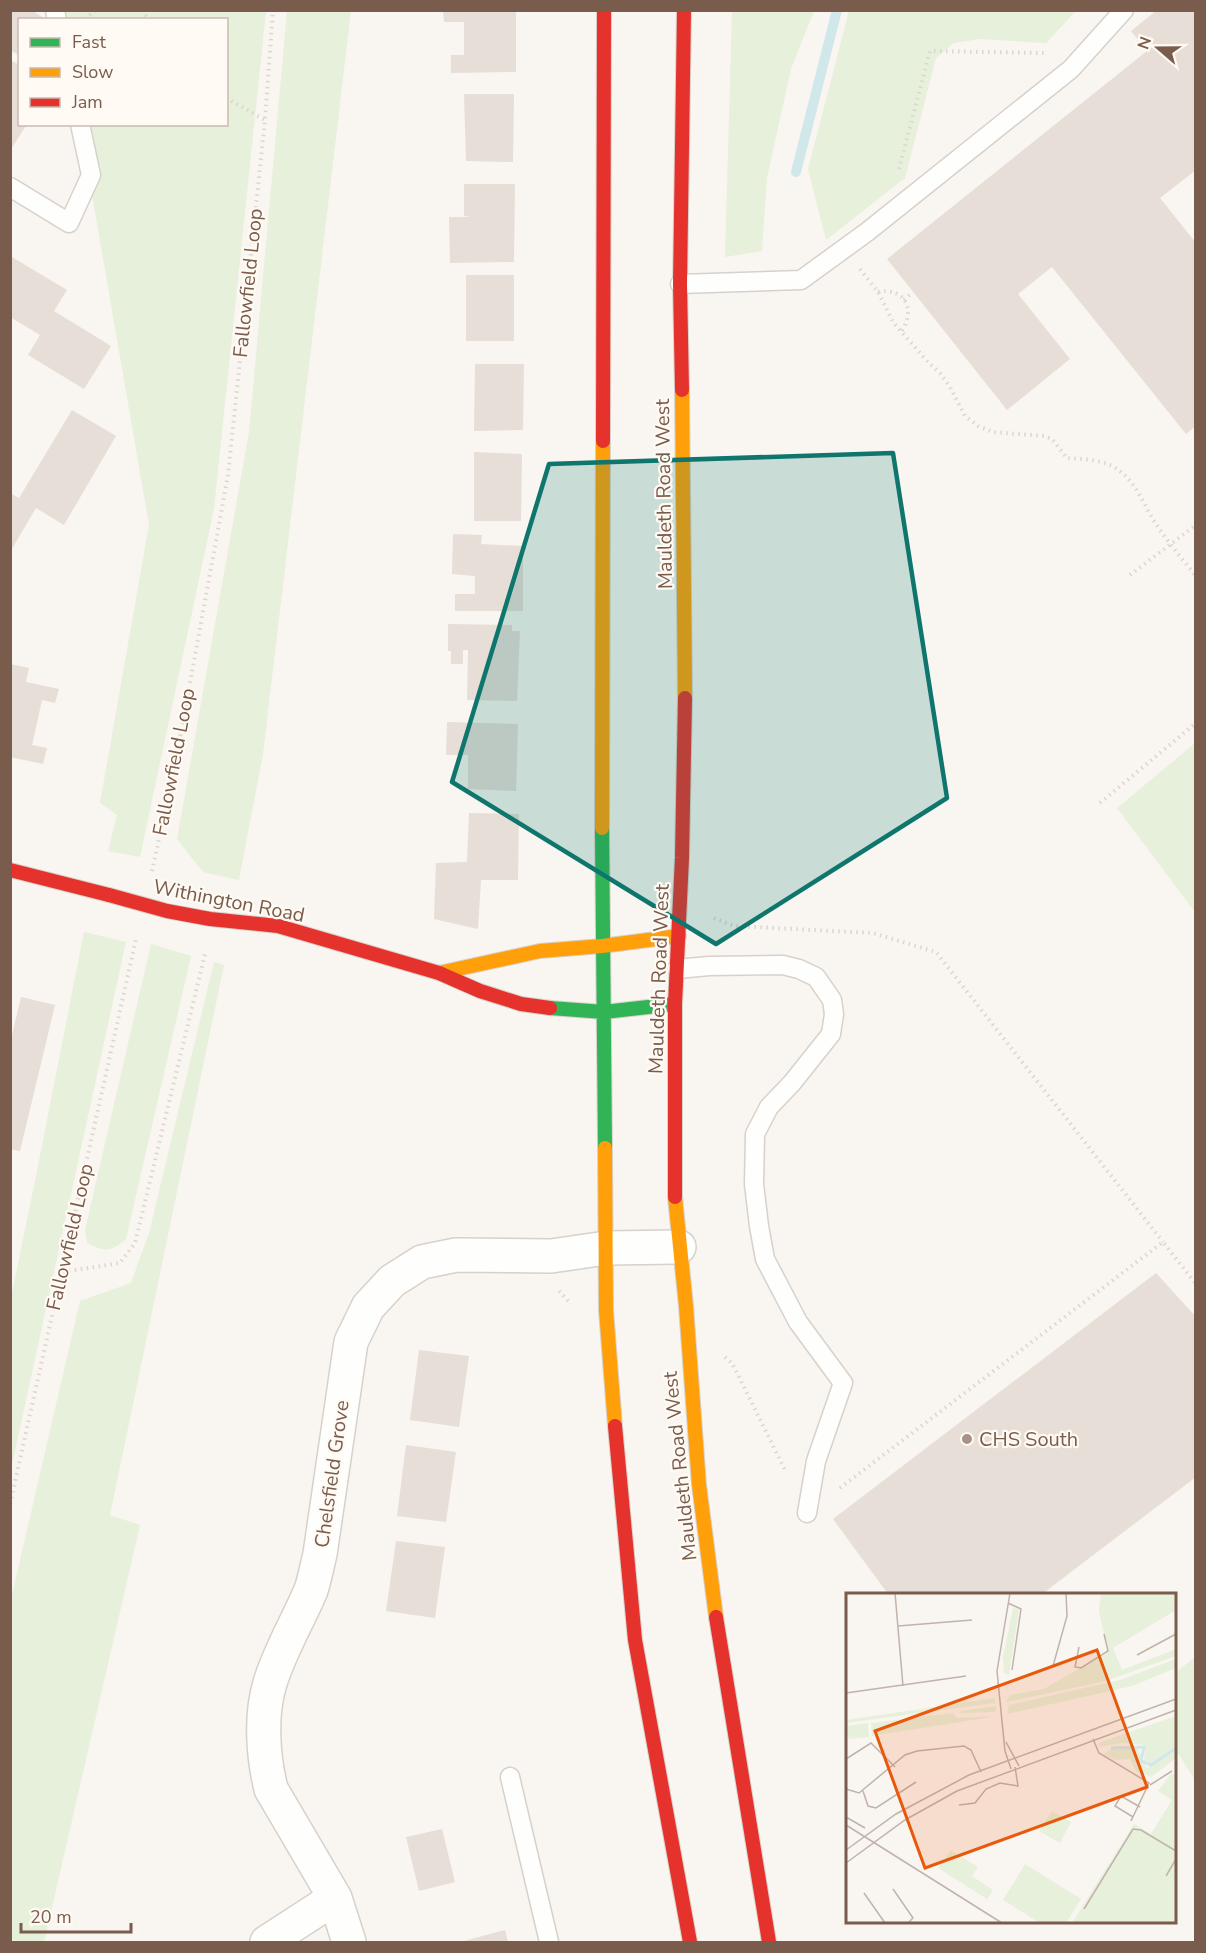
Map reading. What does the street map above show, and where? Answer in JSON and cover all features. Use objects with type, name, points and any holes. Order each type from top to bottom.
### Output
[{"type":"street","points":[[604,10],[602,946],[608,1348],[635,1640],[690,1942]]},
{"type":"street","name":"Mauldeth Road West","points":[[684,10],[681,284],[686,674],[675,1004],[675,1198],[686,1306],[700,1496],[722,1659],[769,1942]]},
{"type":"street","name":"Withington Road","points":[[10,870],[167,911],[210,919],[278,926],[439,973],[480,991],[521,1004],[604,1012],[675,1004]]},
{"type":"street","name":"Withington Road","points":[[439,973],[540,951],[679,936]]},
{"type":"street","name":"Chelsfield Grove","points":[[350,1942],[335,1898],[271,1789],[267,1772],[265,1709],[269,1685],[276,1665],[312,1588],[320,1554],[351,1342],[368,1307],[392,1281],[422,1262],[456,1255],[551,1256],[606,1248],[679,1247]]},
{"type":"street","points":[[267,1942],[335,1898]]},
{"type":"lane","points":[[681,284],[801,280],[856,240],[1071,69],[1124,10]]},
{"type":"lane","points":[[10,187],[69,223],[91,175],[80,126]]},
{"type":"lane","points":[[677,969],[783,965],[816,976],[832,1000],[834,1014],[831,1034],[770,1107],[755,1134],[754,1184],[765,1259],[798,1322],[843,1383],[816,1461],[807,1514]]},
{"type":"lane","points":[[510,1777],[549,1942]]},
{"type":"path","name":"Fallowfield Loop","points":[[149,880],[175,765],[228,475],[265,120],[273,10]]},
{"type":"path","points":[[898,172],[930,51],[1048,53]]},
{"type":"path","points":[[228,99],[265,120]]},
{"type":"path","points":[[856,240],[855,262],[878,292],[892,322],[940,373],[965,416],[978,426],[993,432],[1044,436],[1052,439],[1066,458],[1098,461],[1112,466],[1125,476],[1138,491],[1154,521],[1196,576]]},
{"type":"path","points":[[878,292],[896,292],[904,300],[909,313],[906,325],[901,332]]},
{"type":"path","points":[[904,300],[913,292]]},
{"type":"path","points":[[1130,575],[1196,525]]},
{"type":"path","points":[[1100,803],[1196,723]]},
{"type":"path","points":[[707,916],[734,926],[873,933],[936,952],[1196,1284]]},
{"type":"path","name":"Fallowfield Loop","points":[[10,1504],[137,938]]},
{"type":"path","points":[[63,1272],[120,1263],[135,1244],[206,951]]},
{"type":"path","points":[[724,1356],[732,1363],[807,1514],[1163,1242]]},
{"type":"highlighted area","points":[[893,453],[947,798],[716,944],[452,782],[549,464]]},
{"type":"green space","points":[[60,11],[266,11],[214,509],[140,857],[108,851],[117,815],[100,803],[149,525],[80,126],[228,126],[228,18],[62,18]]},
{"type":"green space","points":[[287,11],[351,11],[263,754],[239,880],[203,872],[177,839],[249,432]]},
{"type":"green space","points":[[732,11],[814,11],[791,69],[767,178],[762,251],[725,257]]},
{"type":"green space","points":[[849,11],[1076,11],[1046,43],[980,39],[954,43],[936,58],[905,178],[826,240],[808,169]]},
{"type":"green space","points":[[1195,743],[1195,912],[1117,808]]},
{"type":"green space","points":[[84,932],[126,942],[11,1469],[11,1298]]},
{"type":"green space","points":[[151,944],[191,956],[126,1239],[112,1248],[103,1249],[87,1243],[85,1230]]},
{"type":"green space","points":[[214,962],[224,965],[110,1515],[140,1525],[44,1942],[11,1942],[11,1599],[80,1301],[131,1283],[149,1233]]},
{"type":"green space","points":[[1195,1657],[1195,1780],[1176,1751],[1176,1672]]},
{"type":"building","points":[[10,10],[32,10],[43,18],[18,18],[18,55],[10,50]]},
{"type":"building","points":[[443,10],[516,10],[516,72],[451,73],[451,55],[464,55],[464,22],[444,22]]},
{"type":"building","points":[[1157,10],[1196,10],[1196,170],[1160,198],[1196,243],[1196,426],[1186,434],[1052,267],[1018,294],[1070,359],[1007,410],[887,259],[1147,51],[1131,31]]},
{"type":"building","points":[[10,60],[18,64],[18,126],[26,126],[10,151]]},
{"type":"building","points":[[464,94],[514,94],[513,162],[466,161]]},
{"type":"building","points":[[464,184],[515,184],[514,262],[450,263],[449,217],[471,217],[464,216]]},
{"type":"building","points":[[12,257],[67,290],[54,311],[111,346],[84,389],[28,355],[40,335],[10,317]]},
{"type":"building","points":[[466,275],[514,275],[514,341],[466,341]]},
{"type":"building","points":[[475,364],[524,364],[523,430],[474,431]]},
{"type":"building","points":[[72,410],[116,436],[64,525],[36,508],[10,552],[10,493],[19,498]]},
{"type":"building","points":[[474,452],[522,454],[521,521],[474,521]]},
{"type":"building","points":[[453,534],[482,535],[481,544],[523,546],[523,611],[455,611],[455,594],[475,594],[475,576],[452,574]]},
{"type":"building","points":[[448,624],[512,625],[512,631],[520,631],[517,701],[467,700],[468,650],[463,650],[463,664],[451,664],[451,651],[448,651]]},
{"type":"building","points":[[10,664],[29,668],[26,682],[59,689],[55,703],[42,700],[32,745],[47,748],[43,764],[10,757]]},
{"type":"building","points":[[447,722],[518,724],[516,791],[468,789],[468,755],[446,755]]},
{"type":"building","points":[[469,813],[519,814],[518,880],[481,880],[478,929],[434,919],[436,863],[467,862]]},
{"type":"building","points":[[21,997],[55,1005],[20,1151],[10,1149],[10,1044]]},
{"type":"building","points":[[1156,1273],[1196,1317],[1196,1477],[1043,1593],[887,1593],[833,1519]]},
{"type":"building","points":[[419,1350],[469,1356],[459,1427],[410,1420]]},
{"type":"building","points":[[406,1445],[456,1452],[446,1522],[397,1516]]},
{"type":"building","points":[[396,1541],[445,1547],[435,1618],[386,1611]]},
{"type":"building","points":[[442,1829],[455,1882],[419,1891],[406,1837]]},
{"type":"building","points":[[505,1930],[508,1942],[460,1942]]},
{"type":"waterway","points":[[796,172],[837,10]]},
{"type":"traffic: fast","points":[[602,828],[605,1148]]},
{"type":"traffic: fast","points":[[550,1008],[604,1012],[675,1004]]},
{"type":"traffic: slow","points":[[682,390],[685,698]]},
{"type":"traffic: slow","points":[[602,828],[603,441]]},
{"type":"traffic: slow","points":[[439,973],[540,951],[679,936]]},
{"type":"traffic: slow","points":[[605,1148],[606,1310],[615,1426]]},
{"type":"traffic: slow","points":[[675,1197],[686,1306],[699,1485],[716,1617]]},
{"type":"traffic: jam","points":[[603,441],[604,10]]},
{"type":"traffic: jam","points":[[682,390],[680,284],[684,10]]},
{"type":"traffic: jam","points":[[675,1197],[675,1004],[682,858],[685,698]]},
{"type":"traffic: jam","points":[[10,870],[109,895]]},
{"type":"traffic: jam","points":[[109,895],[167,911]]},
{"type":"traffic: jam","points":[[167,911],[210,919],[278,926],[439,973],[480,991],[521,1004],[550,1008]]},
{"type":"traffic: jam","points":[[615,1426],[635,1640],[690,1942]]},
{"type":"traffic: jam","points":[[716,1617],[769,1942]]},
{"type":"place","name":"CHS South","points":[[967,1439]]}]
